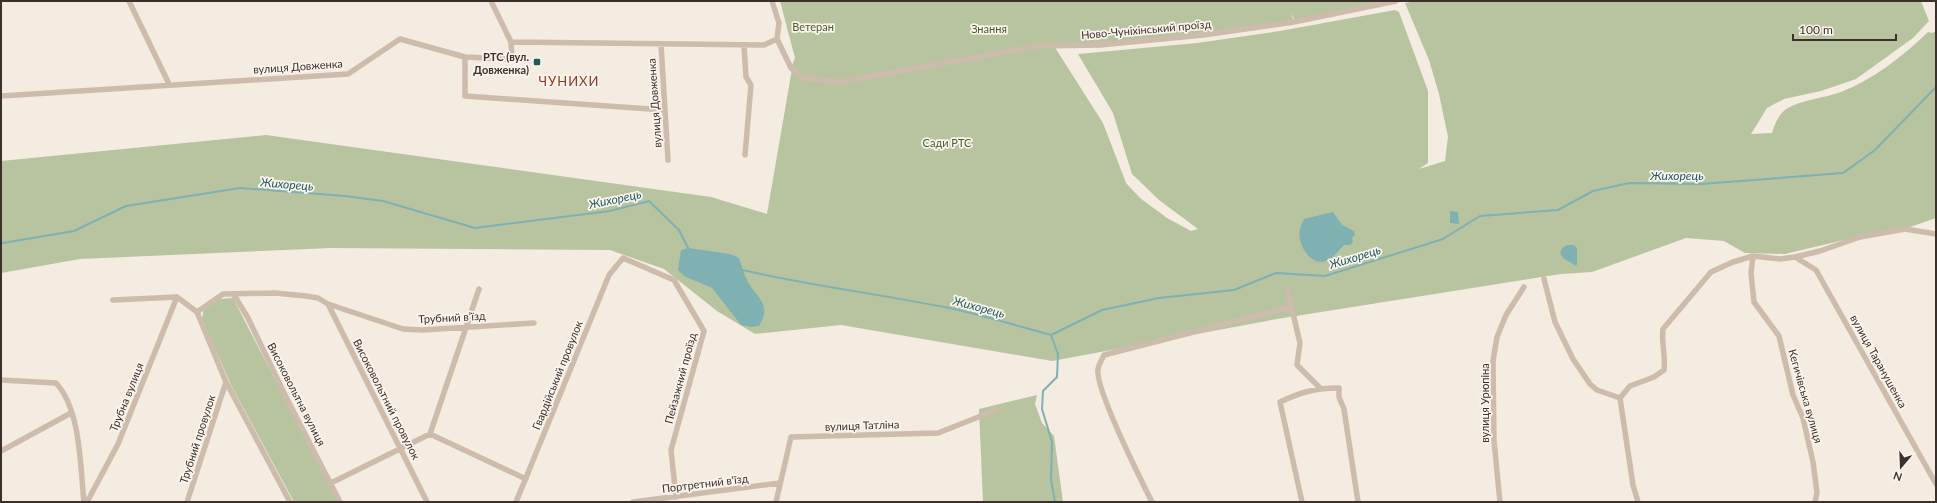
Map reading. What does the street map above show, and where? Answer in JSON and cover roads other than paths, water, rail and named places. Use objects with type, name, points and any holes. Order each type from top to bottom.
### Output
[{"type":"street","points":[[129,1],[169,84]]},
{"type":"street","points":[[491,1],[511,42]]},
{"type":"street","points":[[772,1],[779,23],[777,39]]},
{"type":"street","name":"Ново-Чуніхінський проїзд","points":[[777,39],[791,68],[803,78],[840,82],[1038,46],[1100,45],[1203,35],[1294,22],[1396,1]]},
{"type":"street","name":"вулиця Довженка","points":[[1,96],[169,84],[348,74],[400,39],[465,57],[512,59],[511,42],[764,45],[777,39]]},
{"type":"street","name":"вулиця Довженка","points":[[661,44],[668,160]]},
{"type":"street","points":[[744,45],[746,77],[750,85],[746,154]]},
{"type":"street","points":[[465,57],[465,96],[664,110]]},
{"type":"street","points":[[1638,502],[1633,485],[1620,398],[1630,386],[1654,377],[1664,370],[1665,362],[1662,329],[1711,272],[1733,262],[1752,256],[1780,258],[1796,257],[1820,251],[1860,237],[1905,228],[1936,234]]},
{"type":"street","name":"Кегичівська вулиця","points":[[1752,256],[1751,273],[1754,302],[1779,336],[1793,395],[1804,418],[1813,462],[1817,493],[1815,502]]},
{"type":"street","name":"вулиця Таранушенка","points":[[1796,257],[1816,270],[1936,484]]},
{"type":"street","name":"Гвардійський провулок","points":[[516,502],[609,275],[622,258]]},
{"type":"street","name":"Пейзажний проїзд","points":[[622,258],[674,280],[704,331],[671,450],[676,497]]},
{"type":"street","points":[[1544,279],[1555,322],[1573,359],[1590,384],[1597,390],[1620,398]]},
{"type":"street","name":"вулиця Урюпіна","points":[[1500,502],[1494,441],[1493,361],[1498,337],[1506,315],[1524,287]]},
{"type":"street","points":[[1287,288],[1300,343],[1297,365],[1320,388]]},
{"type":"street","points":[[331,483],[430,434],[479,289]]},
{"type":"street","name":"Трубний в’їзд","points":[[197,312],[223,294],[234,295],[275,293],[318,298],[328,304],[403,328],[422,330],[534,323]]},
{"type":"street","name":"Високовольтна вулиця","points":[[234,295],[248,318],[286,397],[340,502]]},
{"type":"street","points":[[113,300],[177,297],[197,312],[226,382],[290,502]]},
{"type":"street","name":"Трубна вулиця","points":[[87,502],[118,444],[177,297]]},
{"type":"street","name":"Високовольтний провулок","points":[[328,304],[426,502]]},
{"type":"street","points":[[1152,502],[1126,450],[1100,383],[1098,370],[1104,355],[1291,307]]},
{"type":"street","points":[[1,380],[56,383],[64,392],[77,433],[84,502]]},
{"type":"street","name":"Трубний провулок","points":[[187,502],[226,382]]},
{"type":"street","points":[[1302,502],[1280,402],[1299,393],[1320,388],[1339,388],[1339,397],[1344,409],[1358,502]]},
{"type":"street","name":"вулиця Татліна","points":[[776,502],[791,438],[938,433],[996,410]]},
{"type":"street","points":[[1,451],[71,413]]},
{"type":"street","points":[[430,434],[526,479]]},
{"type":"street","name":"Портретний в'їзд","points":[[633,502],[780,483]]},
{"type":"water","points":[[1450,211],[1458,212],[1459,224],[1450,223]]},
{"type":"water","points":[[1333,212],[1342,225],[1354,231],[1355,235],[1352,238],[1353,242],[1350,245],[1344,245],[1328,260],[1318,262],[1306,253],[1301,245],[1299,237],[1301,226],[1304,219]]},
{"type":"water","points":[[1568,245],[1574,245],[1577,248],[1576,266],[1563,258],[1560,253],[1562,248]]},
{"type":"water","points":[[688,248],[730,254],[739,258],[747,279],[764,307],[763,319],[759,326],[751,327],[741,325],[712,288],[684,276],[678,270],[681,250]]},
{"type":"waterway","name":"Жихорець","points":[[743,270],[794,281],[949,308],[1051,335],[1102,310],[1159,298],[1234,290],[1276,273],[1325,276],[1443,239],[1480,216],[1558,210],[1593,191],[1629,183],[1701,184],[1843,173],[1875,150],[1936,87]]},
{"type":"waterway","name":"Жихорець","points":[[1,242],[3,243],[74,231],[126,206],[240,188],[345,196],[383,201],[475,228],[610,211],[649,201],[679,230],[689,250]]},
{"type":"waterway","points":[[1051,335],[1058,354],[1057,377],[1043,391],[1042,409],[1052,442],[1051,480],[1055,502]]},
{"type":"place","name":"РТС (вул. Довженка)","points":[[537,62]]},
{"type":"district","name":"ЧУНИХИ","points":[[569,81]]},
{"type":"park label","name":"Ветеран","points":[[813,26]]},
{"type":"park label","name":"Знання","points":[[989,28]]},
{"type":"park label","name":"Сади РТС","points":[[947,142]]}]
